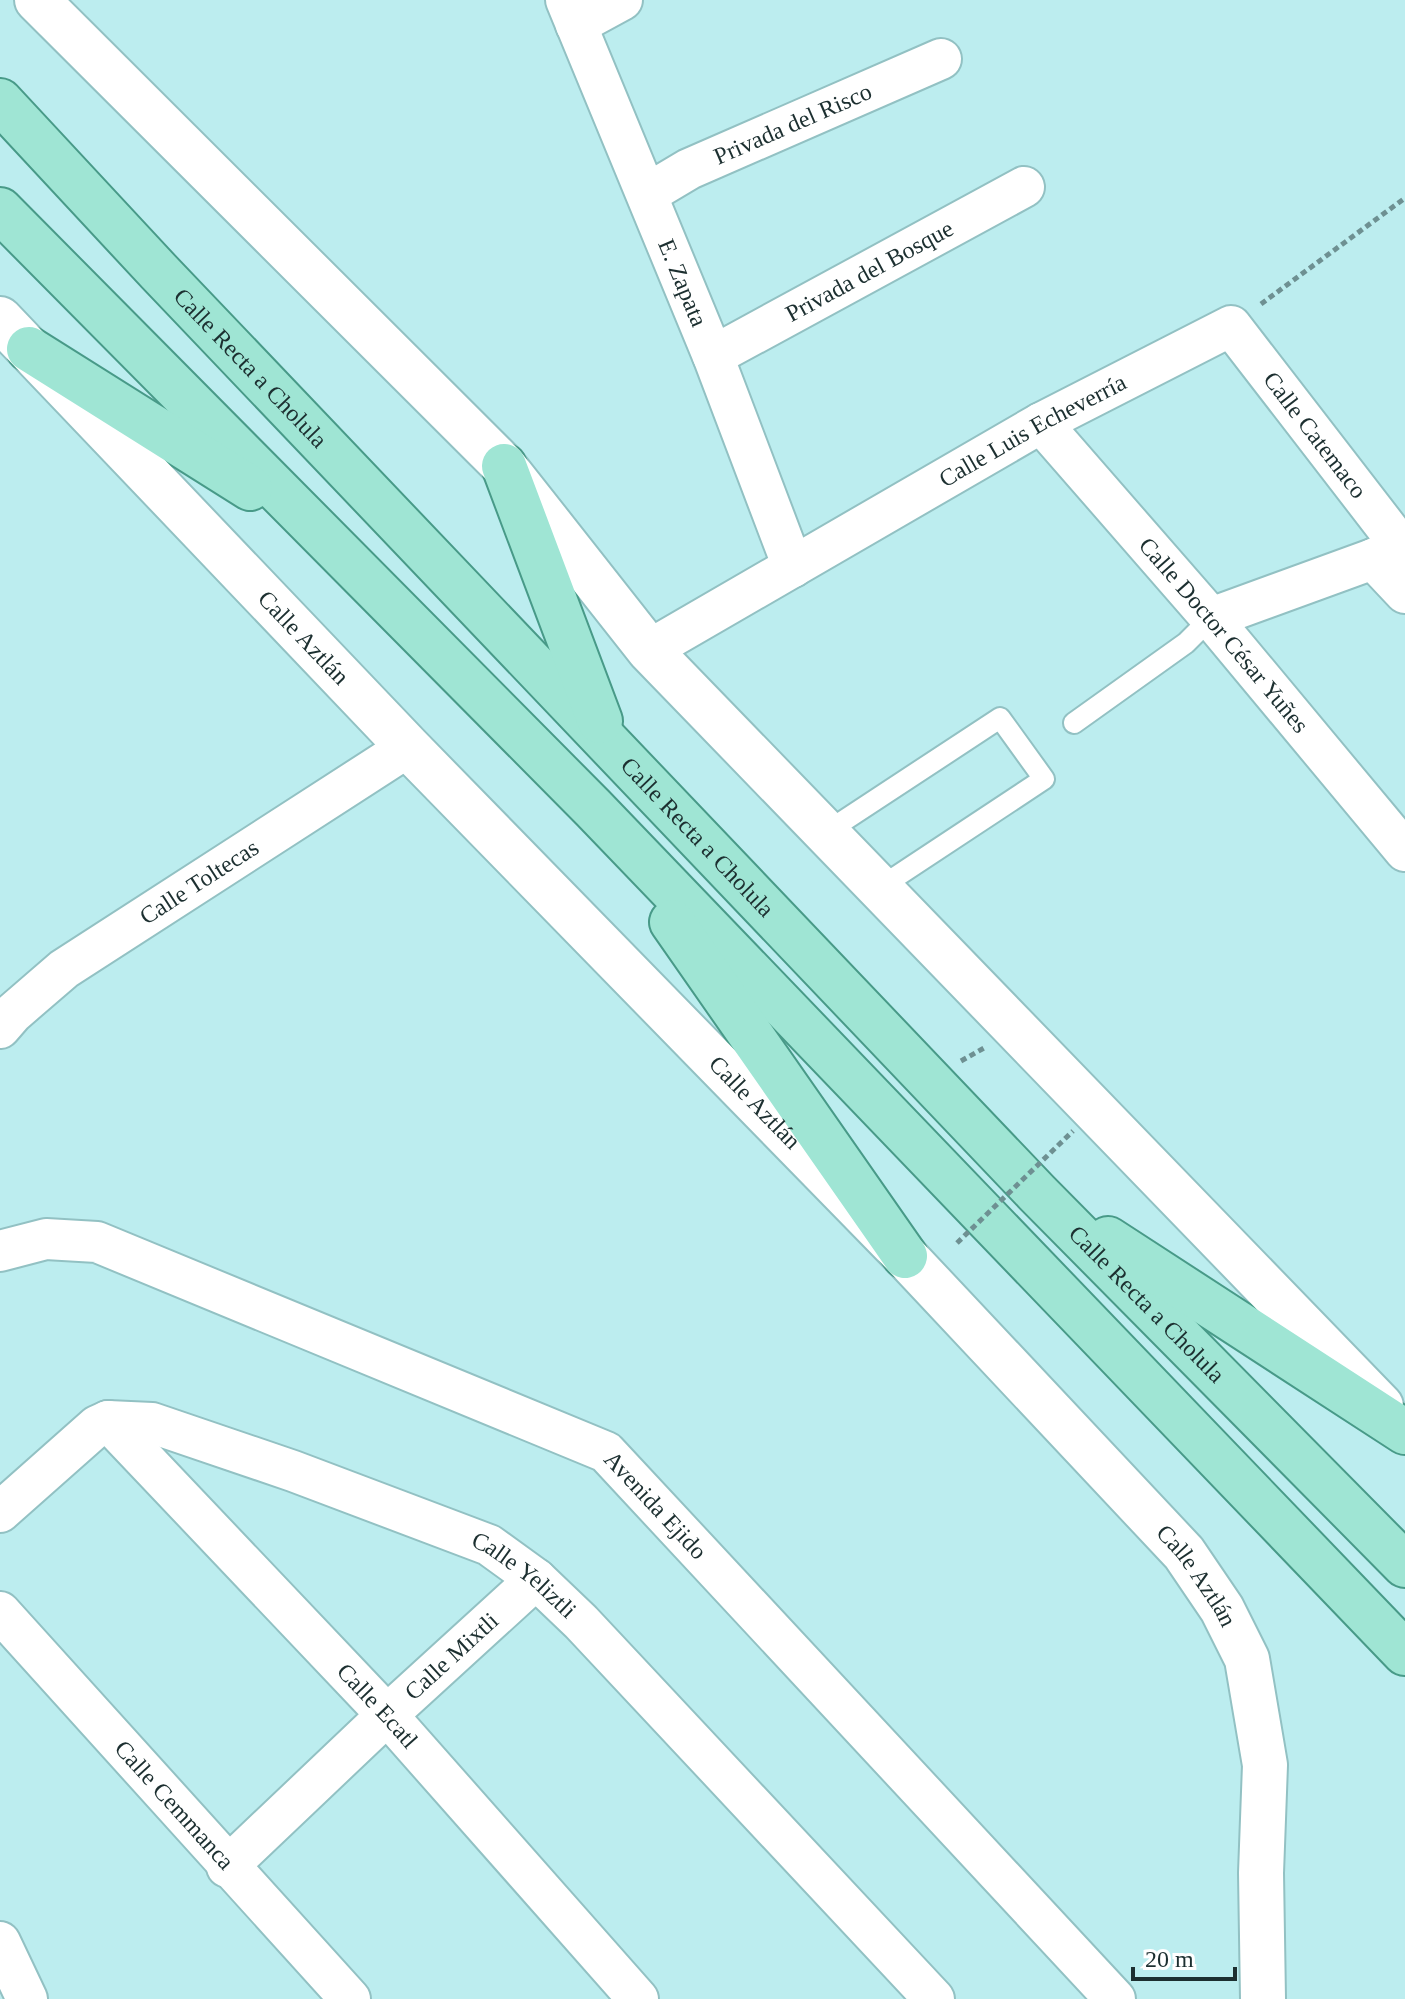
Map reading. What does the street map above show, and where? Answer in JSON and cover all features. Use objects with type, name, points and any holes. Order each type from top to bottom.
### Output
[{"type":"main road","points":[[37,0],[504,466],[649,650],[1405,1431]]},
{"type":"main road","name":"Calle Recta a Cholula","points":[[0,101],[159,272],[1037,1193],[1405,1565]]},
{"type":"main road","points":[[0,210],[593,808],[1405,1653]]},
{"type":"main road","points":[[14,334],[313,527]]},
{"type":"main road","name":"Calle Aztlán","points":[[14,334],[408,747],[905,1256],[1184,1553],[1222,1609],[1247,1659],[1265,1765],[1261,1873],[1263,1999]]},
{"type":"main road","points":[[504,466],[606,739]]},
{"type":"main road","points":[[593,808],[905,1256]]},
{"type":"main road","points":[[1037,1193],[1405,1431]]},
{"type":"street","points":[[571,12],[622,0]]},
{"type":"street","name":"E. Zapata","points":[[571,12],[713,356],[793,567]]},
{"type":"street","name":"Privada del Risco","points":[[647,194],[689,169],[941,59]]},
{"type":"street","name":"Privada del Bosque","points":[[713,356],[1024,187]]},
{"type":"street","name":"Calle Luis Echeverría","points":[[649,650],[1041,423],[1231,326]]},
{"type":"street","name":"Calle Catemaco","points":[[1231,326],[1393,549],[1405,593]]},
{"type":"street","name":"Calle Doctor César Yuñes","points":[[1041,423],[1211,618],[1405,851]]},
{"type":"street","points":[[1211,618],[1393,549]]},
{"type":"street","name":"Calle Toltecas","points":[[0,1028],[64,969],[408,747]]},
{"type":"street","name":"Avenida Ejido","points":[[0,1251],[46,1239],[97,1242],[606,1452],[1115,1999]]},
{"type":"street","points":[[0,1512],[84,1435],[108,1421]]},
{"type":"street","name":"Calle Yeliztli","points":[[108,1421],[152,1423],[293,1471],[489,1545],[536,1579],[592,1633],[934,1999]]},
{"type":"street","name":"Calle Ecatl","points":[[108,1421],[387,1715],[638,1999]]},
{"type":"street","name":"Calle Mixtli","points":[[227,1867],[536,1579]]},
{"type":"street","name":"Calle Cemmanca","points":[[0,1612],[227,1867],[350,1999]]},
{"type":"street","points":[[0,1942],[27,1999]]},
{"type":"lane","points":[[1074,723],[1186,643],[1211,618]]},
{"type":"lane","points":[[825,833],[1000,718],[1044,779],[879,888]]},
{"type":"path","points":[[1231,326],[1405,198]]},
{"type":"path","points":[[957,1243],[1073,1131]]}]
